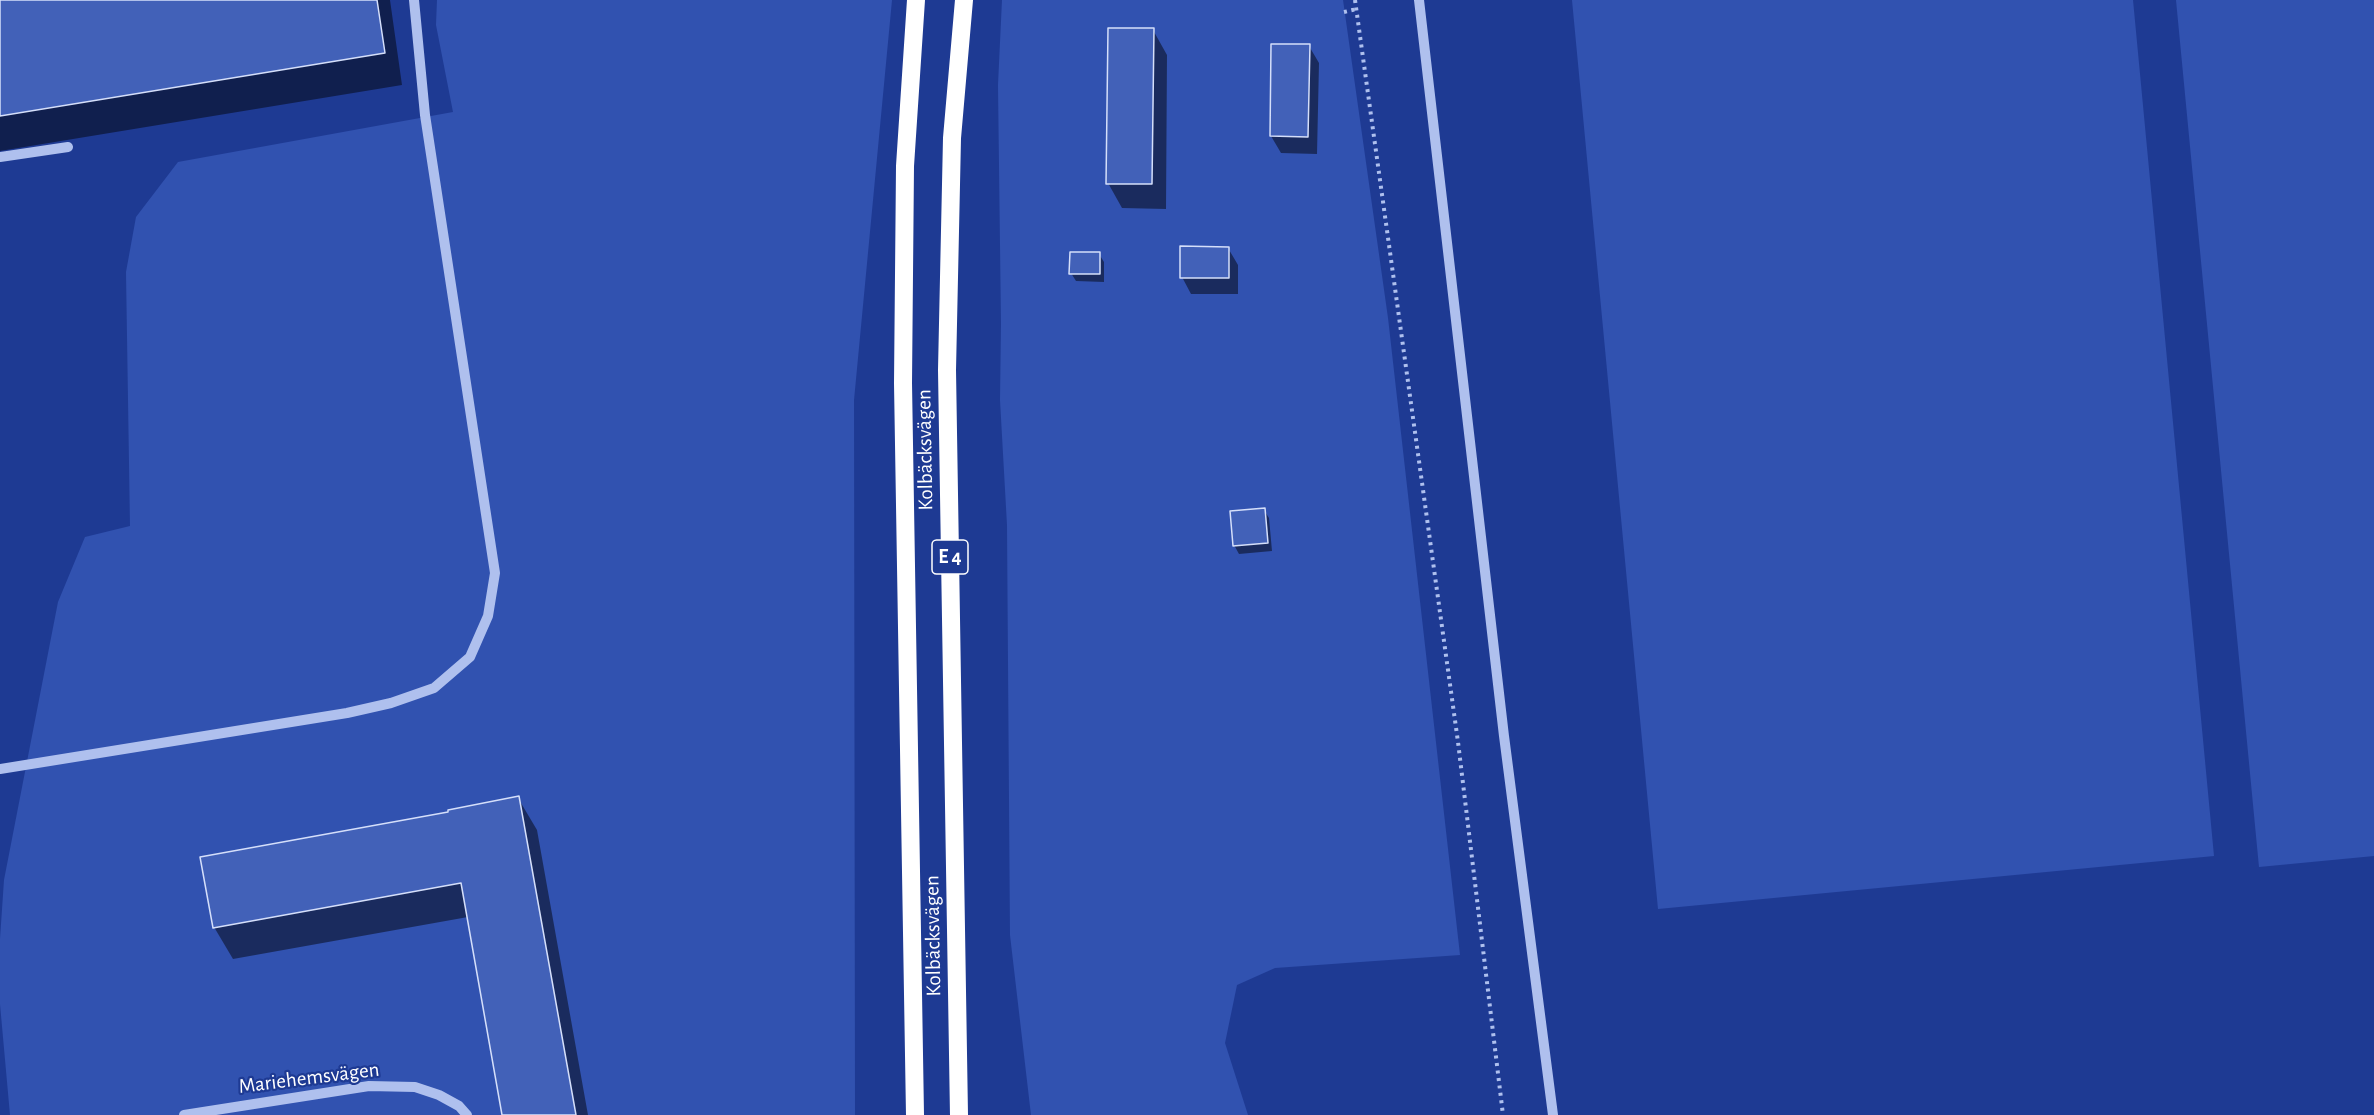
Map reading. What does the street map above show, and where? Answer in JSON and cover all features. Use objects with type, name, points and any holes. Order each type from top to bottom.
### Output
[{"type":"highway","name":"Kolbäcksvägen","points":[[915,1115],[903,383],[905,166],[916,0]]},
{"type":"highway","name":"Kolbäcksvägen","points":[[959,1115],[946,370],[952,138],[964,0]]},
{"type":"street","points":[[0,769],[347,713],[391,703],[434,688],[470,657],[489,616],[495,573],[425,115],[414,0]]},
{"type":"street","points":[[1419,0],[1504,736],[1553,1115]]},
{"type":"street","points":[[0,157],[68,147]]},
{"type":"street","name":"Mariehemsvägen","points":[[184,1115],[369,1086],[415,1087],[439,1095],[459,1106],[467,1115]]},
{"type":"path","points":[[1355,0],[1456,730],[1503,1115]]},
{"type":"path","points":[[1344,12],[1357,9]]},
{"type":"shaded area","points":[[437,0],[892,0],[854,400],[855,1115],[10,1115],[0,1004],[0,939],[4,880],[58,602],[85,537],[130,526],[126,272],[136,217],[178,162],[453,112],[436,25]]},
{"type":"shaded area","points":[[1002,0],[1343,0],[1388,318],[1460,955],[1275,968],[1237,985],[1225,1043],[1248,1115],[1031,1115],[1010,935],[1007,525],[1000,400],[998,85]]},
{"type":"shaded area","points":[[1572,0],[2133,0],[2214,856],[1658,909]]},
{"type":"shaded area","points":[[2176,0],[2374,0],[2374,856],[2259,867]]},
{"type":"building","points":[[0,0],[377,0],[385,53],[0,116]]},
{"type":"building","points":[[1108,28],[1154,28],[1152,184],[1106,184]]},
{"type":"building","points":[[1271,44],[1310,44],[1308,137],[1270,136]]},
{"type":"building","points":[[1180,246],[1229,247],[1229,278],[1180,278]]},
{"type":"building","points":[[1070,252],[1100,252],[1100,274],[1069,274]]},
{"type":"building","points":[[1265,508],[1268,543],[1233,546],[1230,511]]},
{"type":"building","points":[[519,796],[576,1115],[502,1115],[461,883],[213,928],[200,857],[448,812],[448,810]]}]
